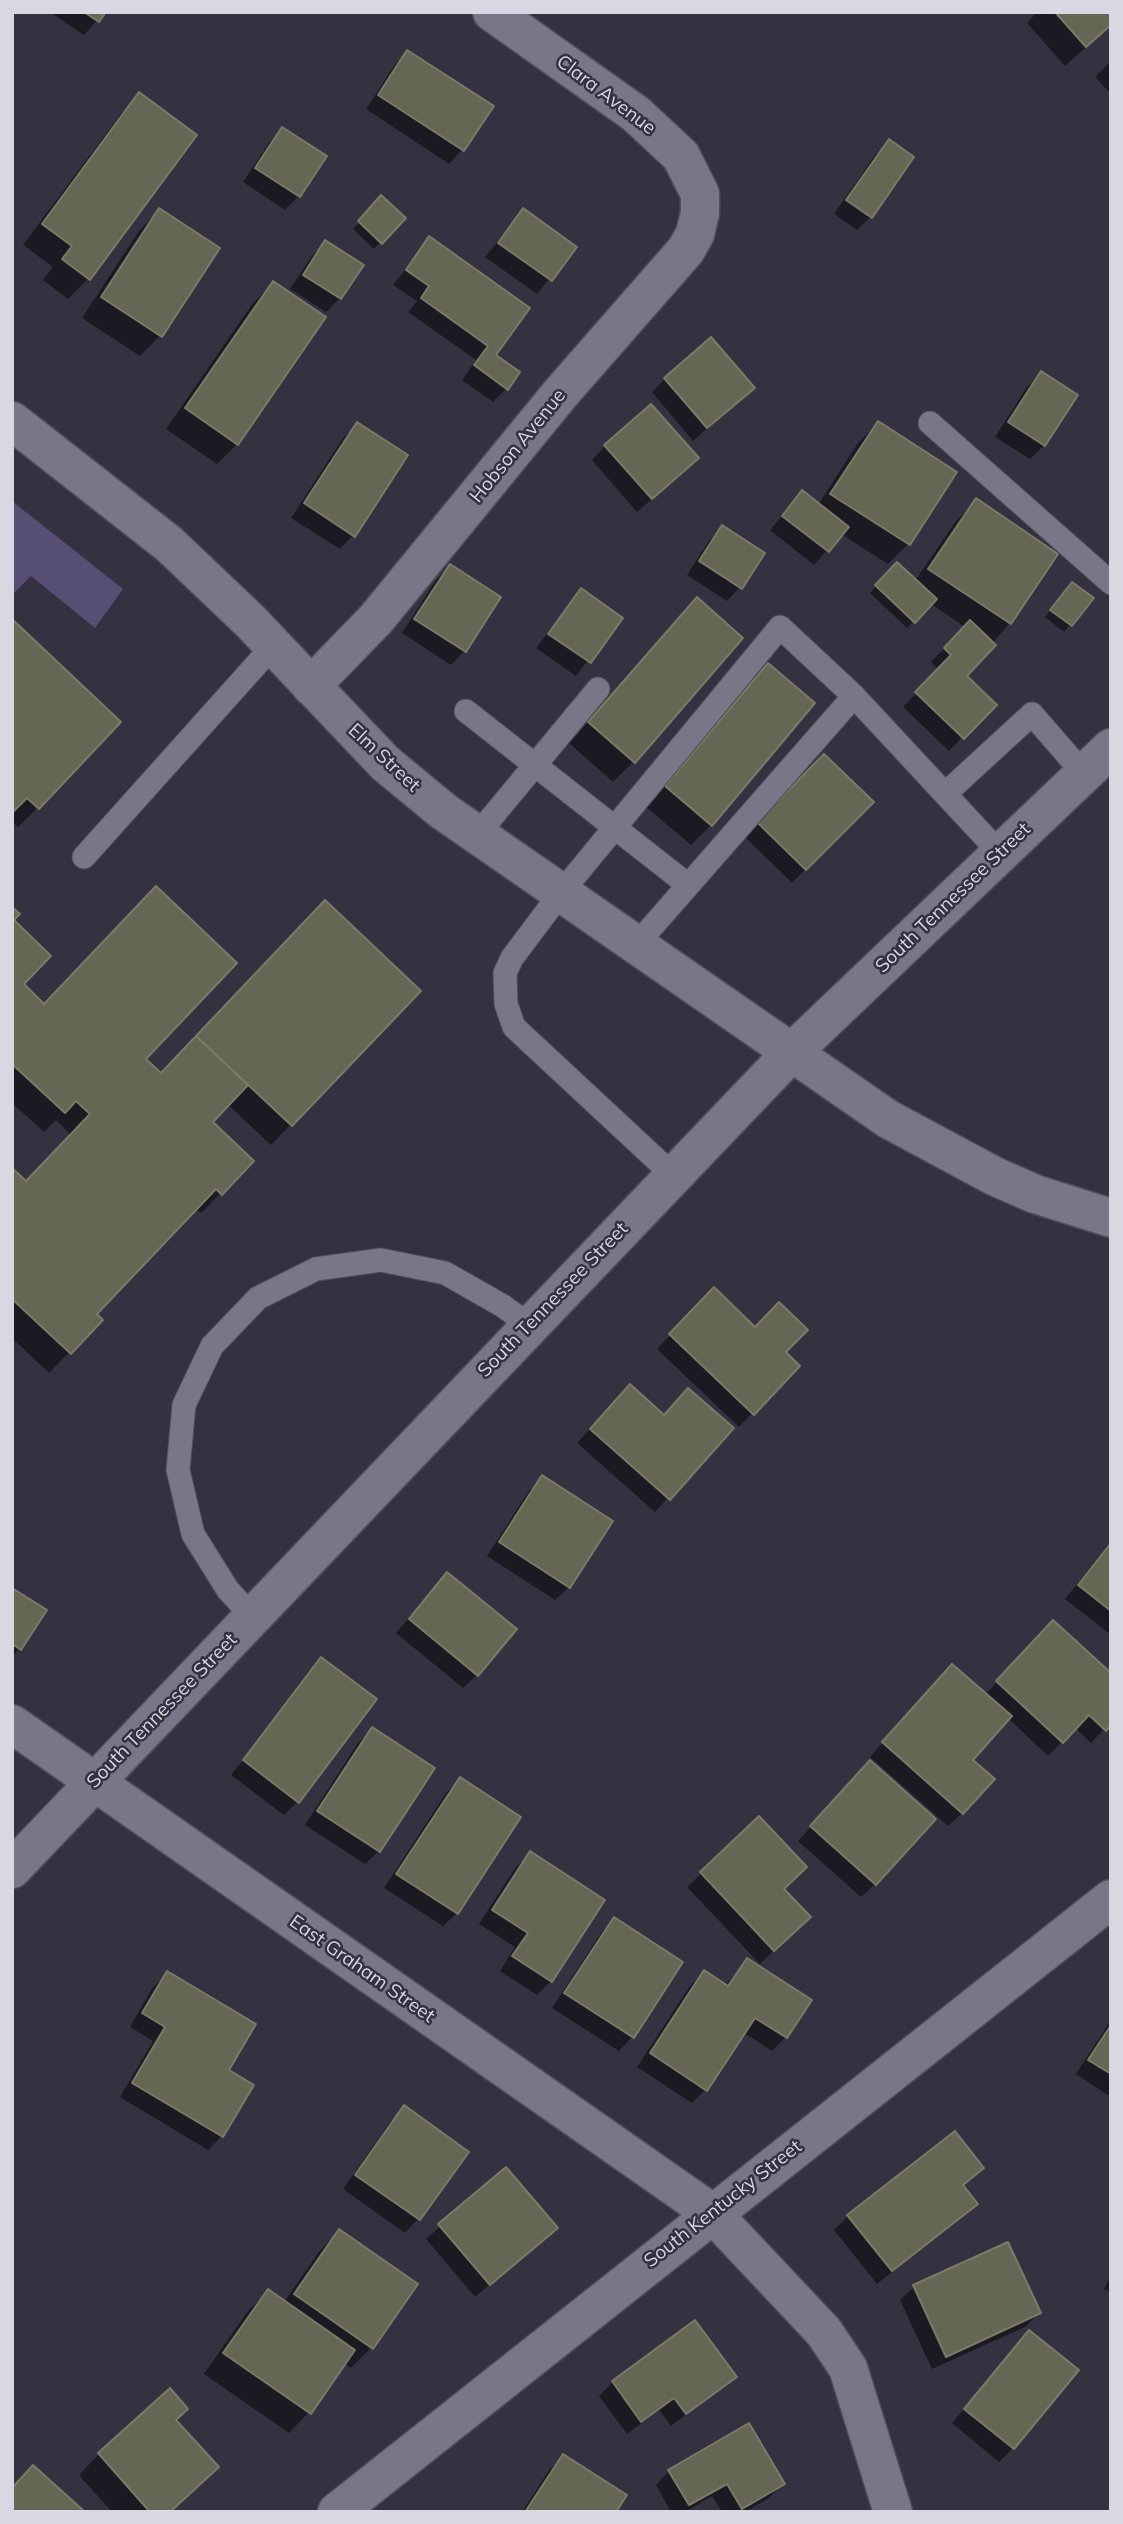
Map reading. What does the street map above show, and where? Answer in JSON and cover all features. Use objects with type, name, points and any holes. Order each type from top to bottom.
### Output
[{"type":"street","name":"Clara Avenue","points":[[492,12],[636,114],[681,156],[700,194]]},
{"type":"street","name":"Hobson Avenue","points":[[311,687],[376,619],[561,394],[686,250],[695,234],[701,213],[700,194]]},
{"type":"street","name":"Elm Street","points":[[12,421],[169,544],[273,646],[385,763],[477,835],[888,1119],[963,1162],[1035,1194],[1111,1218]]},
{"type":"street","name":"South Tennessee Street","points":[[12,1869],[791,1053],[1097,761]]},
{"type":"street","name":"East Graham Street","points":[[12,1724],[712,2213],[824,2332],[848,2368],[893,2512]]},
{"type":"street","name":"South Kentucky Street","points":[[337,2512],[1111,1899]]},
{"type":"lane","points":[[930,423],[1111,583]]},
{"type":"lane","points":[[673,1175],[514,1027],[506,1004],[505,973],[512,958],[560,894],[780,627],[854,696],[1000,853]]},
{"type":"lane","points":[[84,857],[273,646]]},
{"type":"lane","points":[[477,835],[598,689]]},
{"type":"lane","points":[[636,945],[854,696]]},
{"type":"lane","points":[[466,711],[688,885]]},
{"type":"lane","points":[[945,794],[1032,714],[1097,761]]},
{"type":"lane","points":[[252,1616],[228,1590],[193,1534],[178,1470],[184,1405],[212,1346],[258,1298],[316,1269],[381,1260],[445,1273],[529,1325]]},
{"type":"shaded area","points":[[12,501],[123,589],[95,628],[31,576],[12,595]]},
{"type":"building","points":[[84,12],[106,12],[99,22]]},
{"type":"building","points":[[1055,12],[1111,12],[1111,25],[1086,47]]},
{"type":"building","points":[[407,50],[494,106],[464,151],[378,95]]},
{"type":"building","points":[[139,92],[197,135],[90,280],[62,259],[72,246],[42,224]]},
{"type":"building","points":[[282,127],[327,156],[300,197],[255,168]]},
{"type":"building","points":[[889,139],[914,157],[872,218],[846,200]]},
{"type":"building","points":[[381,195],[406,218],[382,244],[358,221]]},
{"type":"building","points":[[159,208],[220,248],[162,337],[101,297]]},
{"type":"building","points":[[523,208],[577,247],[552,281],[498,243]]},
{"type":"building","points":[[429,236],[530,308],[496,355],[520,372],[508,390],[474,365],[488,346],[421,298],[429,286],[406,270]]},
{"type":"building","points":[[325,240],[364,265],[341,299],[303,275]]},
{"type":"building","points":[[273,281],[326,317],[238,445],[185,408]]},
{"type":"building","points":[[711,337],[755,388],[707,428],[664,378]]},
{"type":"building","points":[[1041,371],[1078,395],[1045,446],[1008,422]]},
{"type":"building","points":[[651,404],[699,458],[652,499],[604,445]]},
{"type":"building","points":[[878,421],[957,472],[910,545],[830,494]]},
{"type":"building","points":[[357,422],[408,455],[355,537],[304,503]]},
{"type":"building","points":[[802,490],[849,527],[829,552],[782,516]]},
{"type":"building","points":[[976,498],[1058,554],[1011,624],[928,569]]},
{"type":"building","points":[[722,525],[765,553],[742,589],[699,561]]},
{"type":"building","points":[[897,562],[937,599],[915,623],[875,585]]},
{"type":"building","points":[[450,564],[501,597],[466,652],[414,619]]},
{"type":"building","points":[[1072,582],[1094,598],[1072,626],[1050,610]]},
{"type":"building","points":[[581,588],[623,618],[591,663],[548,634]]},
{"type":"building","points":[[697,597],[743,638],[635,763],[588,722]]},
{"type":"building","points":[[12,619],[121,722],[39,809],[27,798],[12,813]]},
{"type":"building","points":[[970,620],[996,645],[967,676],[997,705],[964,739],[915,692],[951,655],[944,648]]},
{"type":"building","points":[[768,663],[815,703],[712,826],[665,786]]},
{"type":"building","points":[[824,754],[874,802],[806,870],[757,822]]},
{"type":"building","points":[[156,886],[237,963],[146,1059],[161,1073],[196,1036],[248,1085],[213,1122],[254,1161],[222,1195],[216,1189],[97,1314],[103,1320],[71,1354],[12,1299],[12,1168],[26,1181],[90,1114],[76,1101],[65,1113],[12,1064],[12,907],[20,914],[14,920],[51,956],[24,984],[44,1004]]},
{"type":"building","points":[[325,900],[421,991],[292,1126],[196,1036]]},
{"type":"building","points":[[714,1287],[755,1327],[779,1302],[808,1330],[786,1352],[800,1366],[754,1415],[669,1334]]},
{"type":"building","points":[[630,1384],[664,1415],[688,1388],[734,1428],[670,1500],[590,1429]]},
{"type":"building","points":[[542,1475],[613,1521],[570,1588],[499,1542]]},
{"type":"building","points":[[1111,1543],[1111,1611],[1078,1585]]},
{"type":"building","points":[[447,1572],[517,1629],[478,1676],[409,1619]]},
{"type":"building","points":[[12,1588],[47,1610],[21,1650],[12,1644]]},
{"type":"building","points":[[1053,1620],[1111,1673],[1111,1725],[1106,1731],[1089,1715],[1063,1743],[996,1681]]},
{"type":"building","points":[[321,1657],[377,1699],[299,1803],[243,1760]]},
{"type":"building","points":[[952,1664],[1012,1716],[973,1760],[995,1779],[963,1814],[882,1742]]},
{"type":"building","points":[[372,1727],[435,1768],[380,1852],[317,1811]]},
{"type":"building","points":[[870,1760],[936,1819],[876,1885],[810,1826]]},
{"type":"building","points":[[460,1777],[521,1817],[458,1914],[396,1874]]},
{"type":"building","points":[[759,1816],[807,1867],[784,1889],[811,1917],[774,1951],[700,1872]]},
{"type":"building","points":[[530,1851],[605,1900],[552,1982],[512,1956],[528,1933],[492,1910]]},
{"type":"building","points":[[614,1917],[683,1962],[634,2038],[564,1993]]},
{"type":"building","points":[[747,1958],[812,2000],[787,2038],[755,2018],[707,2091],[650,2053],[704,1970],[728,1986]]},
{"type":"building","points":[[167,1971],[256,2024],[229,2070],[254,2085],[223,2137],[132,2083],[165,2027],[142,2013]]},
{"type":"building","points":[[1111,2025],[1111,2074],[1088,2060]]},
{"type":"building","points":[[404,2105],[469,2152],[420,2220],[355,2175]]},
{"type":"building","points":[[955,2131],[984,2168],[963,2185],[978,2204],[892,2271],[847,2215]]},
{"type":"building","points":[[506,2167],[558,2228],[490,2285],[438,2224]]},
{"type":"building","points":[[339,2229],[418,2284],[373,2349],[294,2294]]},
{"type":"building","points":[[1008,2242],[1041,2313],[946,2357],[913,2285]]},
{"type":"building","points":[[268,2289],[355,2350],[311,2414],[223,2353]]},
{"type":"building","points":[[695,2320],[737,2377],[686,2414],[674,2398],[641,2422],[612,2381]]},
{"type":"building","points":[[1029,2330],[1079,2370],[1014,2449],[964,2409]]},
{"type":"building","points":[[170,2388],[188,2409],[176,2420],[219,2467],[170,2512],[150,2512],[98,2453]]},
{"type":"building","points":[[749,2423],[785,2484],[742,2509],[727,2484],[689,2505],[668,2470]]},
{"type":"building","points":[[563,2454],[627,2495],[616,2512],[525,2512]]},
{"type":"building","points":[[33,2465],[85,2512],[12,2512],[12,2488]]}]
